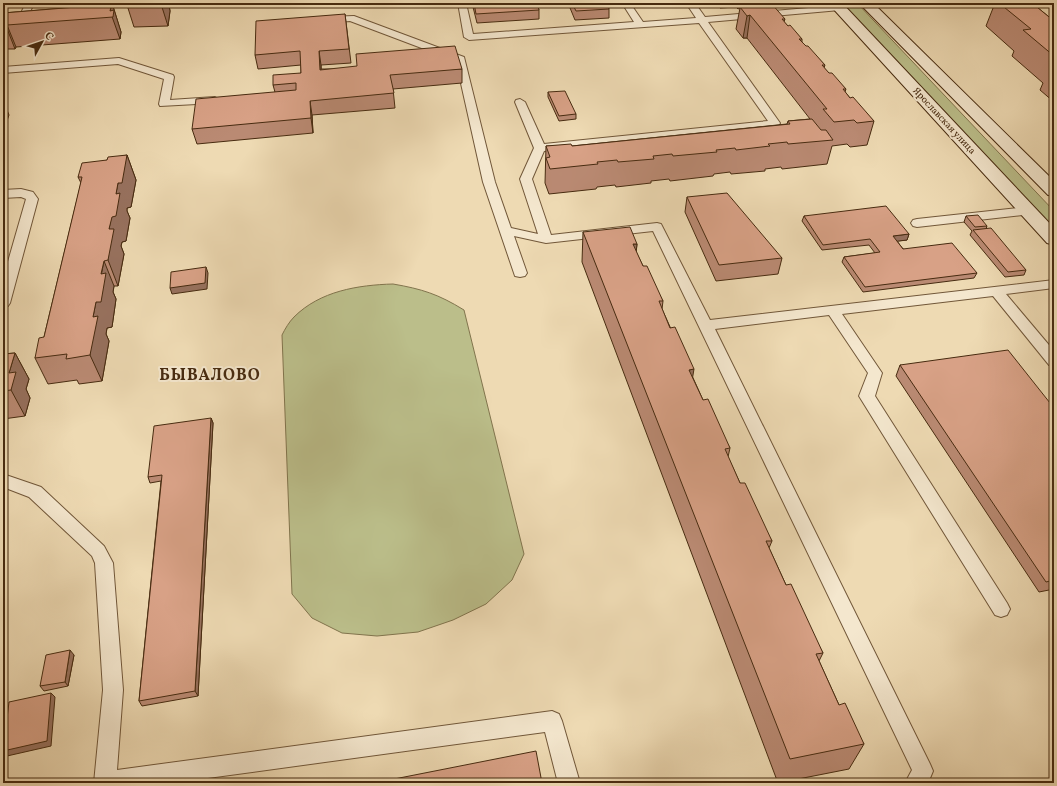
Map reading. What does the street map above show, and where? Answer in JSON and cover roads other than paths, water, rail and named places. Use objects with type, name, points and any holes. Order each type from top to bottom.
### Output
[{"type":"main road","points":[[866,3],[1051,184]]},
{"type":"main road","name":"Ярославская улица","points":[[837,5],[1054,239]]},
{"type":"lane","points":[[3,23],[26,21],[30,3]]},
{"type":"lane","points":[[462,3],[469,36],[702,20],[837,5]]},
{"type":"lane","points":[[626,3],[640,24]]},
{"type":"lane","points":[[540,148],[775,123],[690,3]]},
{"type":"lane","points":[[312,22],[351,18],[461,59],[489,182],[520,274]]},
{"type":"lane","points":[[3,70],[119,61],[169,78],[164,104],[228,98]]},
{"type":"lane","points":[[520,102],[540,148],[526,179],[546,239]]},
{"type":"lane","points":[[3,194],[21,193],[29,195],[32,199],[3,303]]},
{"type":"lane","points":[[916,223],[1028,211]]},
{"type":"lane","points":[[506,231],[546,239],[657,227],[924,771],[916,783]]},
{"type":"lane","points":[[706,325],[997,292],[1054,284]]},
{"type":"lane","points":[[997,292],[1054,361]]},
{"type":"lane","points":[[833,311],[875,373],[867,396],[1001,609]]},
{"type":"lane","points":[[3,480],[36,492],[98,551],[104,563],[112,690],[105,783],[146,776],[552,720],[569,783]]},
{"type":"district","name":"БЫВАЛОВО","points":[[210,374]]}]
